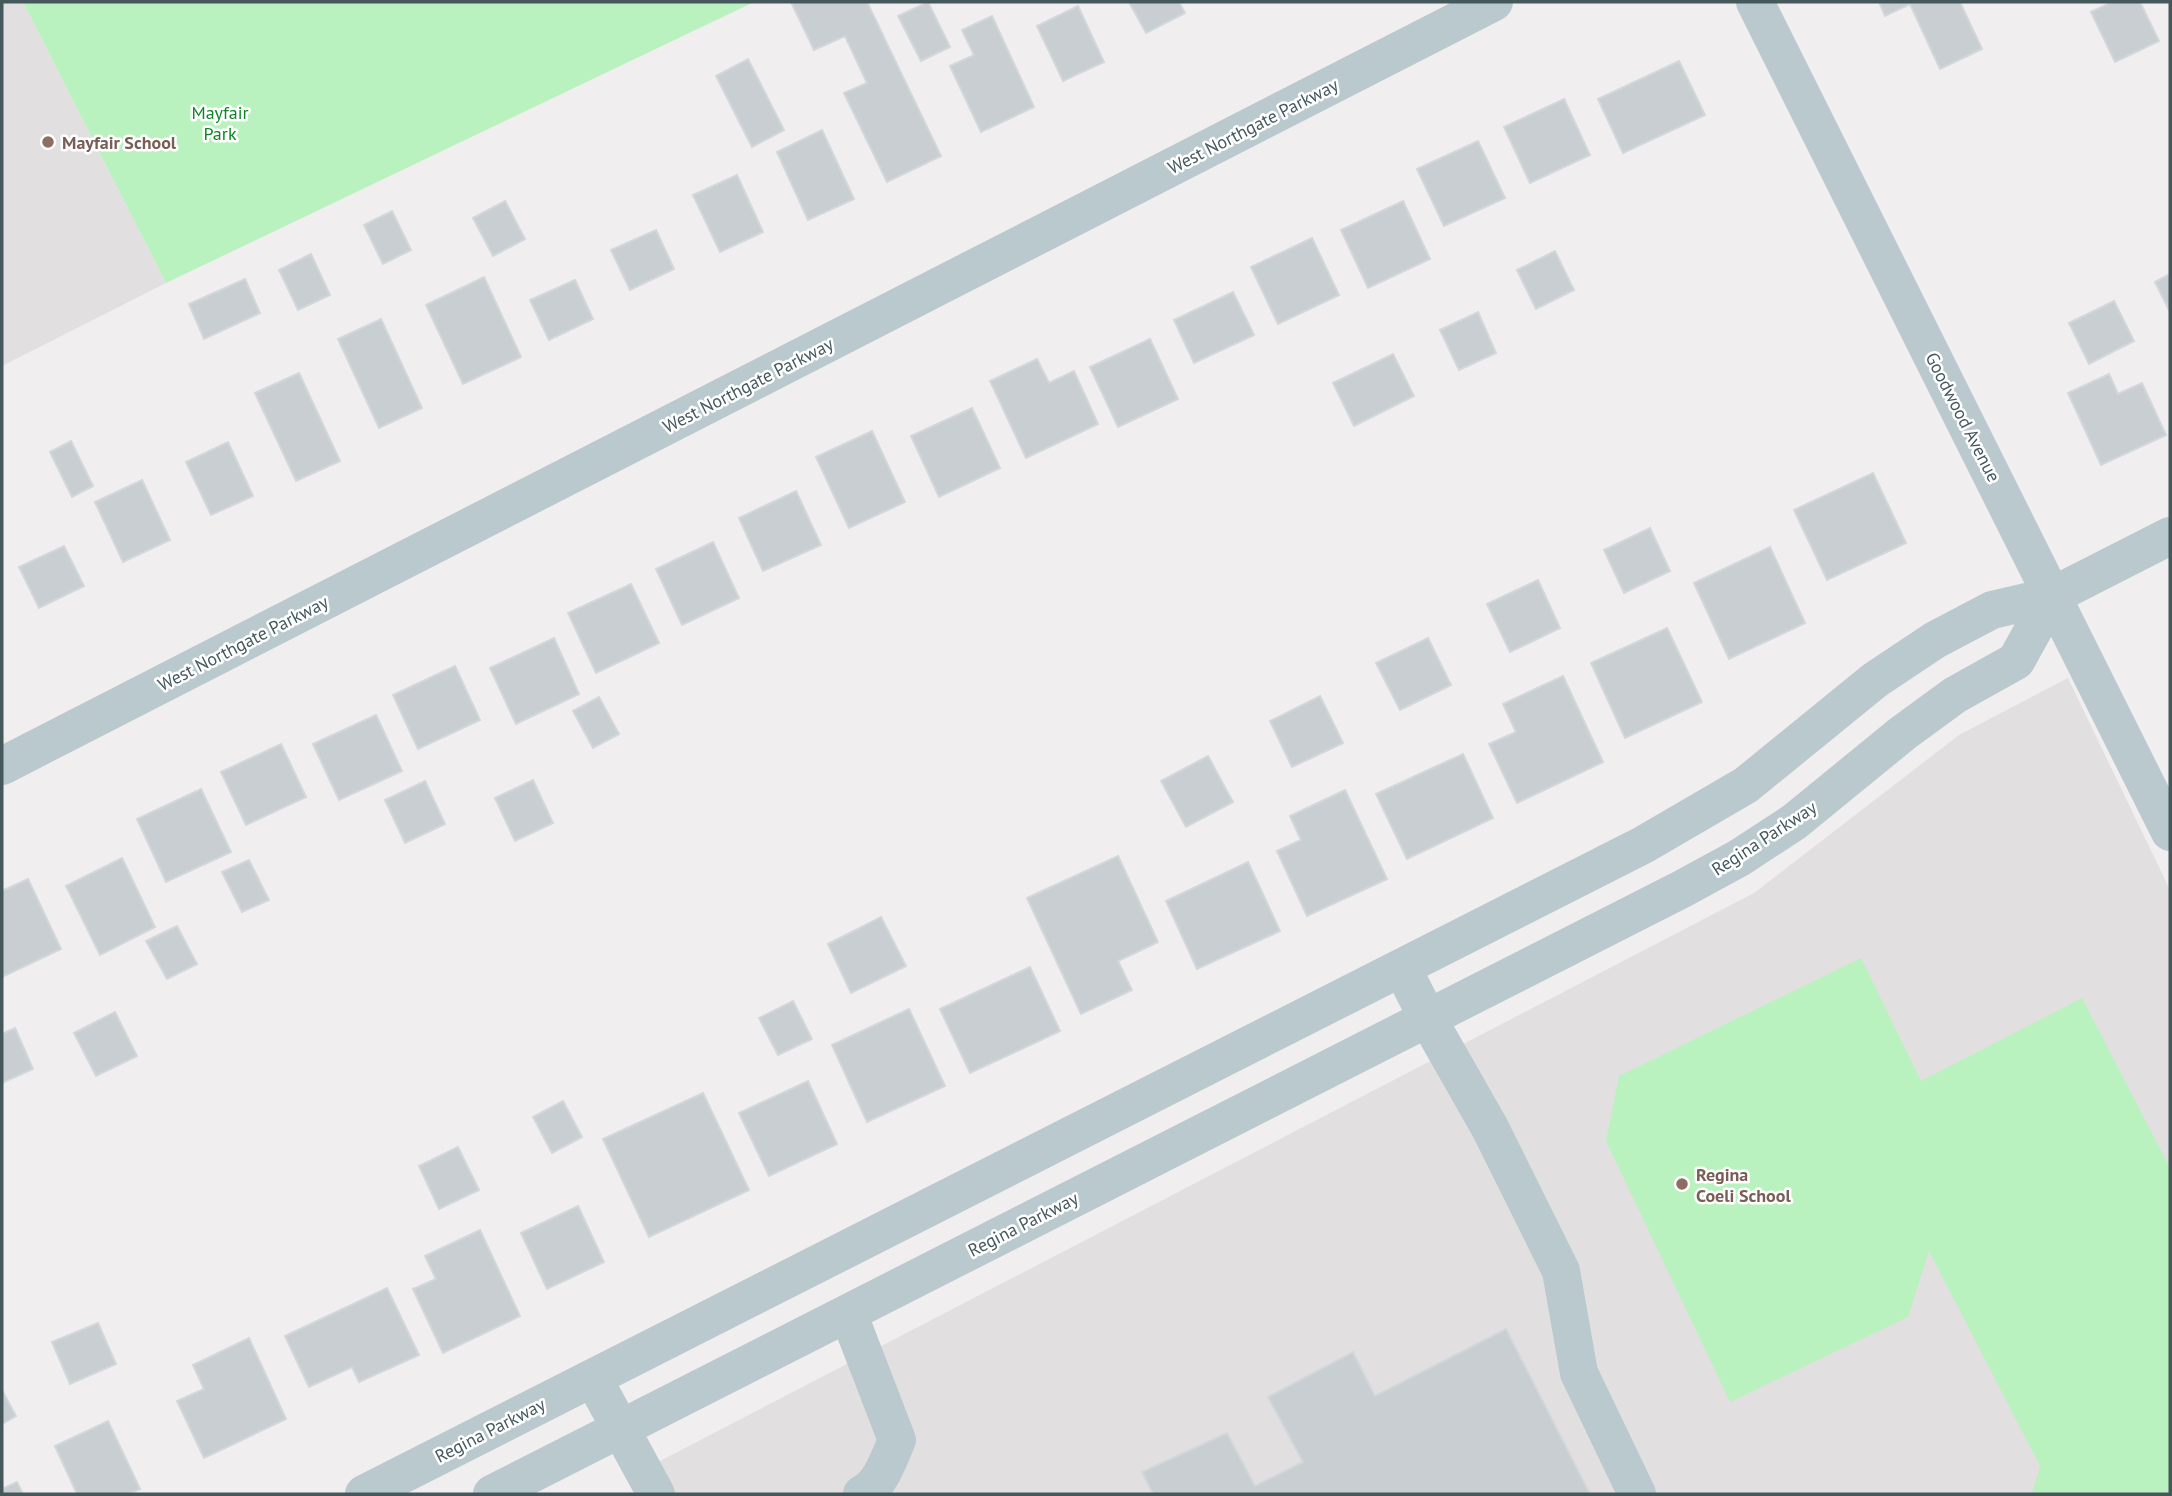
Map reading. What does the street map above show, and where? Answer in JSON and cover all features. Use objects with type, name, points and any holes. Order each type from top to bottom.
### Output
[{"type":"street","name":"West Northgate Parkway","points":[[2,766],[1494,2]]},
{"type":"street","name":"Goodwood Avenue","points":[[1755,2],[2170,832]]},
{"type":"street","name":"Regina Parkway","points":[[382,1490],[593,1378],[1643,845],[1746,785],[1875,680],[1935,640],[1992,610],[2052,596],[2170,536]]},
{"type":"street","name":"Regina Parkway","points":[[492,1494],[1428,1019],[1739,858],[1794,822],[1903,733],[1955,695],[2016,661],[2052,596]]},
{"type":"street","points":[[1402,968],[1490,1128],[1561,1271],[1578,1373],[1637,1494]]},
{"type":"street","points":[[848,1313],[897,1440],[884,1470],[868,1491],[862,1494]]},
{"type":"street","points":[[593,1378],[656,1494]]},
{"type":"shaded area","name":"Mayfair School","points":[[2,2],[23,2],[166,283],[2,366]]},
{"type":"shaded area","name":"Regina Coeli School","points":[[2068,678],[2170,890],[2170,1494],[643,1494],[633,1475],[1754,893],[1959,735]]},
{"type":"green space","name":"Mayfair Park","points":[[23,2],[754,2],[166,283]]},
{"type":"green space","points":[[1861,958],[1921,1081],[2082,998],[2170,1168],[2170,1494],[2032,1494],[2040,1466],[1929,1251],[1908,1317],[1730,1402],[1606,1141],[1619,1076]]},
{"type":"building","points":[[791,2],[867,2],[941,156],[887,182],[844,93],[867,83],[845,36],[814,50]]},
{"type":"building","points":[[928,2],[950,47],[921,61],[898,16]]},
{"type":"building","points":[[1129,2],[1179,2],[1185,13],[1146,33]]},
{"type":"building","points":[[1879,2],[1960,2],[1982,49],[1940,69],[1910,4],[1885,16]]},
{"type":"building","points":[[2112,2],[2140,2],[2159,41],[2115,62],[2091,12]]},
{"type":"building","points":[[1078,6],[1104,62],[1063,81],[1037,26]]},
{"type":"building","points":[[992,16],[1034,107],[981,132],[950,66],[974,55],[962,30]]},
{"type":"building","points":[[748,59],[784,130],[752,147],[716,76]]},
{"type":"building","points":[[1679,61],[1705,115],[1623,153],[1598,99]]},
{"type":"building","points":[[1564,99],[1590,155],[1530,183],[1504,127]]},
{"type":"building","points":[[822,130],[854,199],[808,220],[777,152]]},
{"type":"building","points":[[1478,141],[1505,198],[1444,226],[1417,169]]},
{"type":"building","points":[[737,175],[763,232],[720,252],[693,195]]},
{"type":"building","points":[[505,201],[525,239],[493,256],[473,218]]},
{"type":"building","points":[[1403,201],[1430,259],[1368,288],[1341,230]]},
{"type":"building","points":[[392,211],[411,250],[383,264],[364,225]]},
{"type":"building","points":[[656,230],[674,269],[630,290],[611,250]]},
{"type":"building","points":[[1312,238],[1339,295],[1278,324],[1251,267]]},
{"type":"building","points":[[1555,251],[1574,290],[1536,309],[1517,270]]},
{"type":"building","points":[[311,254],[330,295],[298,310],[279,270]]},
{"type":"building","points":[[2170,274],[2170,312],[2155,282]]},
{"type":"building","points":[[484,277],[521,357],[463,384],[426,305]]},
{"type":"building","points":[[245,279],[260,313],[204,339],[189,304]]},
{"type":"building","points":[[575,280],[593,319],[549,340],[530,300]]},
{"type":"building","points":[[1233,292],[1254,335],[1194,363],[1174,320]]},
{"type":"building","points":[[2114,301],[2134,341],[2089,364],[2069,323]]},
{"type":"building","points":[[1478,312],[1496,353],[1459,370],[1440,330]]},
{"type":"building","points":[[381,319],[422,408],[379,428],[338,339]]},
{"type":"building","points":[[1150,339],[1178,399],[1118,427],[1090,367]]},
{"type":"building","points":[[1393,354],[1414,396],[1354,426],[1333,383]]},
{"type":"building","points":[[1037,359],[1049,383],[1074,371],[1098,424],[1026,458],[990,381]]},
{"type":"building","points":[[299,373],[340,461],[296,481],[255,393]]},
{"type":"building","points":[[2109,374],[2118,394],[2142,383],[2166,435],[2101,465],[2068,393]]},
{"type":"building","points":[[972,408],[1000,468],[939,497],[911,436]]},
{"type":"building","points":[[872,431],[905,502],[849,528],[816,457]]},
{"type":"building","points":[[71,441],[93,486],[72,497],[50,452]]},
{"type":"building","points":[[228,442],[253,496],[211,515],[186,462]]},
{"type":"building","points":[[1873,473],[1906,543],[1827,580],[1794,510]]},
{"type":"building","points":[[142,480],[170,540],[123,562],[95,502]]},
{"type":"building","points":[[796,491],[821,545],[763,571],[739,518]]},
{"type":"building","points":[[1650,528],[1670,571],[1624,593],[1604,550]]},
{"type":"building","points":[[713,542],[739,598],[682,625],[656,569]]},
{"type":"building","points":[[64,546],[84,586],[39,608],[19,567]]},
{"type":"building","points":[[1770,547],[1805,623],[1729,659],[1694,583]]},
{"type":"building","points":[[1538,580],[1560,628],[1510,652],[1487,604]]},
{"type":"building","points":[[631,584],[659,643],[596,673],[568,613]]},
{"type":"building","points":[[1667,628],[1702,702],[1625,738],[1591,663]]},
{"type":"building","points":[[554,638],[579,694],[516,724],[490,668]]},
{"type":"building","points":[[1428,638],[1451,685],[1400,710],[1376,663]]},
{"type":"building","points":[[455,666],[480,720],[418,749],[393,695]]},
{"type":"building","points":[[1563,676],[1603,762],[1517,803],[1489,744],[1516,732],[1503,704]]},
{"type":"building","points":[[1320,696],[1343,743],[1292,767],[1270,721]]},
{"type":"building","points":[[599,697],[619,734],[593,748],[573,711]]},
{"type":"building","points":[[376,715],[402,771],[339,800],[313,744]]},
{"type":"building","points":[[281,744],[306,797],[246,825],[221,772]]},
{"type":"building","points":[[1463,754],[1493,818],[1407,859],[1376,794]]},
{"type":"building","points":[[1208,756],[1233,802],[1186,827],[1161,781]]},
{"type":"building","points":[[533,780],[553,823],[515,841],[495,798]]},
{"type":"building","points":[[425,781],[445,824],[405,843],[385,800]]},
{"type":"building","points":[[201,789],[231,852],[166,882],[137,819]]},
{"type":"building","points":[[1345,790],[1387,879],[1307,916],[1277,851],[1301,840],[1290,816]]},
{"type":"building","points":[[1118,856],[1158,942],[1118,961],[1132,990],[1081,1014],[1027,898]]},
{"type":"building","points":[[122,858],[155,927],[100,955],[66,886]]},
{"type":"building","points":[[249,860],[269,900],[242,912],[222,872]]},
{"type":"building","points":[[1248,862],[1280,931],[1197,969],[1166,901]]},
{"type":"building","points":[[28,879],[61,949],[2,977],[2,891]]},
{"type":"building","points":[[881,917],[906,966],[851,993],[828,944]]},
{"type":"building","points":[[177,926],[197,964],[167,979],[146,941]]},
{"type":"building","points":[[1030,967],[1060,1031],[970,1073],[940,1009]]},
{"type":"building","points":[[793,1001],[812,1039],[778,1055],[759,1018]]},
{"type":"building","points":[[909,1009],[945,1086],[867,1122],[832,1045]]},
{"type":"building","points":[[115,1012],[137,1056],[96,1076],[74,1033]]},
{"type":"building","points":[[15,1028],[33,1069],[2,1083],[2,1034]]},
{"type":"building","points":[[808,1081],[837,1144],[769,1176],[739,1113]]},
{"type":"building","points":[[703,1093],[749,1190],[649,1237],[603,1139]]},
{"type":"building","points":[[563,1101],[582,1137],[552,1153],[533,1117]]},
{"type":"building","points":[[458,1147],[479,1190],[439,1209],[419,1166]]},
{"type":"building","points":[[578,1206],[604,1262],[547,1289],[521,1233]]},
{"type":"building","points":[[480,1230],[520,1316],[443,1353],[413,1289],[436,1279],[425,1256]]},
{"type":"building","points":[[387,1288],[419,1355],[359,1382],[352,1367],[309,1387],[285,1336]]},
{"type":"building","points":[[98,1323],[116,1364],[70,1384],[52,1342]]},
{"type":"building","points":[[1506,1329],[1590,1494],[1153,1494],[1142,1472],[1227,1433],[1255,1486],[1303,1462],[1268,1397],[1353,1352],[1375,1396]]},
{"type":"building","points":[[249,1338],[286,1419],[204,1458],[177,1401],[204,1389],[193,1365]]},
{"type":"building","points":[[2,1390],[16,1416],[2,1424]]},
{"type":"building","points":[[108,1421],[140,1489],[129,1494],[77,1494],[55,1446]]},
{"type":"building","points":[[17,1482],[23,1494],[2,1494],[2,1489]]},
{"type":"place","name":"Mayfair School","points":[[48,142]]},
{"type":"place","name":"Regina Coeli School","points":[[1682,1184]]}]
